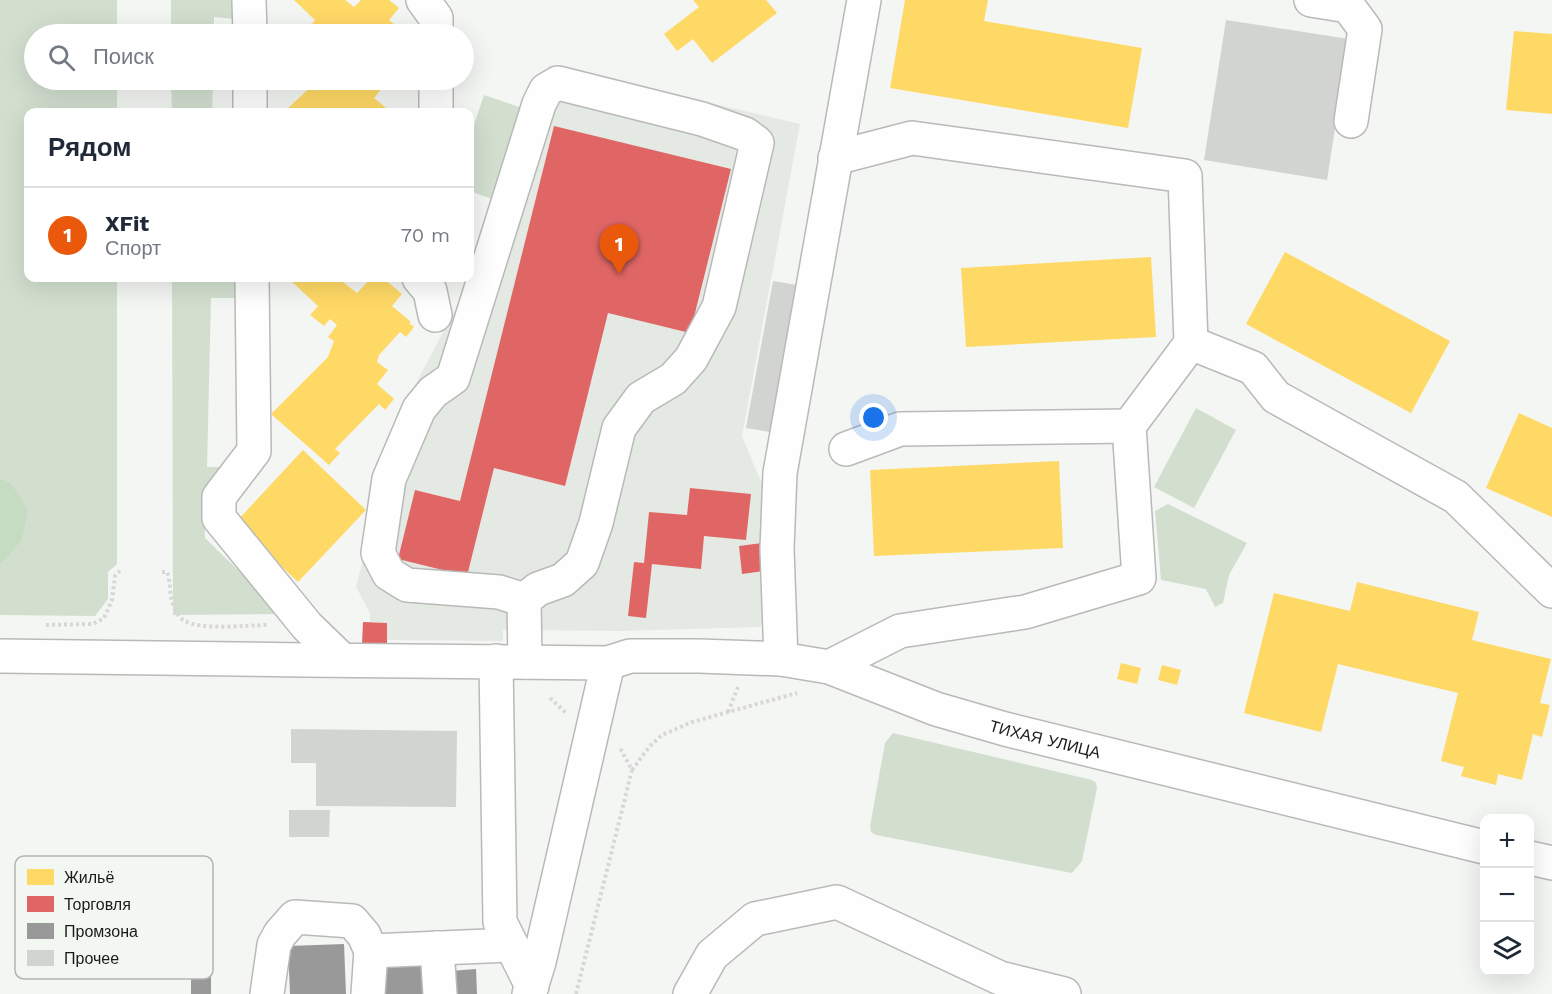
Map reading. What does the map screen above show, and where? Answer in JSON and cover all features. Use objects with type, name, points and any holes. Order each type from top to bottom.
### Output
[{"type":"street","points":[[249,0],[250,24]]},
{"type":"street","points":[[423,0],[436,18],[436,24]]},
{"type":"street","points":[[781,659],[777,549],[780,473],[864,0]]},
{"type":"street","points":[[1311,0],[1348,6],[1365,29],[1351,121]]},
{"type":"street","points":[[524,600],[499,592],[407,585],[389,574],[378,553],[389,479],[419,409],[433,392],[453,378],[538,104],[546,90],[558,83],[702,119],[745,134],[757,143],[719,307],[691,359],[673,379],[641,398],[619,428],[596,523],[582,563],[562,580],[538,589],[524,600],[511,662],[500,922],[530,990]]},
{"type":"street","points":[[250,90],[250,108]]},
{"type":"street","points":[[829,667],[900,631],[1025,612],[1139,579],[1129,426],[1191,343],[1185,176],[912,138],[836,158]]},
{"type":"street","points":[[252,282],[254,451],[219,497],[219,518],[307,626],[341,659]]},
{"type":"street","points":[[422,282],[430,291],[435,315]]},
{"type":"street","points":[[1191,343],[1254,368],[1276,397],[1456,496],[1552,591]]},
{"type":"street","points":[[846,450],[900,429],[1129,426]]},
{"type":"street","name":"ТИХАЯ УЛИЦА","points":[[0,656],[608,663],[630,656],[781,659],[829,667],[936,709],[1005,729],[1480,846]]},
{"type":"street","points":[[530,990],[539,962],[608,663]]},
{"type":"street","points":[[1534,859],[1552,863]]},
{"type":"street","points":[[690,994],[712,955],[755,919],[837,902],[1000,978],[1064,994]]},
{"type":"street","points":[[267,994],[274,945],[280,934],[295,917],[352,921],[364,935],[371,951],[368,994]]},
{"type":"street","points":[[371,951],[511,945]]},
{"type":"street","points":[[437,948],[440,994]]},
{"type":"path","points":[[42,625],[93,624],[104,618],[112,600],[115,576],[120,571]]},
{"type":"path","points":[[162,572],[167,572],[169,576],[172,603],[181,619],[192,624],[307,626]]},
{"type":"path","points":[[576,994],[632,770],[650,746],[662,735],[692,722],[798,693]]},
{"type":"path","points":[[550,698],[569,715]]},
{"type":"path","points":[[615,740],[632,770]]},
{"type":"shaded area","points":[[549,65],[800,124],[742,436],[764,489],[768,612],[760,627],[622,631],[503,630],[503,641],[387,640],[387,623],[370,622],[370,613],[356,587],[399,415],[470,282],[474,282],[474,274],[483,257]]},
{"type":"green space","points":[[0,0],[117,0],[117,24],[24,24],[24,90],[117,90],[117,108],[24,108],[24,282],[117,282],[117,564],[108,572],[108,599],[95,616],[0,615],[0,565],[21,542],[10,482],[0,478]]},
{"type":"green space","points":[[171,0],[235,0],[236,19],[214,17],[214,24],[171,24]]},
{"type":"green space","points":[[171,90],[213,90],[212,108],[172,108]]},
{"type":"green space","points":[[484,95],[528,110],[497,201],[474,192],[474,125]]},
{"type":"green space","points":[[172,282],[239,282],[239,298],[211,298],[207,467],[233,467],[210,510],[205,538],[279,610],[279,614],[173,615]]},
{"type":"green space","points":[[1196,408],[1236,430],[1194,508],[1154,487]]},
{"type":"green space","points":[[0,478],[10,482],[28,510],[21,542],[0,565]]},
{"type":"green space","points":[[1168,504],[1247,543],[1229,575],[1223,603],[1215,607],[1206,589],[1161,580],[1155,511]]},
{"type":"green space","points":[[893,733],[1092,780],[1096,783],[1097,788],[1082,861],[1072,873],[876,835],[871,832],[870,826],[885,743]]},
{"type":"building: Жильё","points":[[294,0],[345,0],[354,7],[361,0],[389,0],[399,8],[389,20],[394,24],[312,24],[315,20]]},
{"type":"building: Жильё","points":[[693,0],[766,0],[777,13],[712,63],[693,39],[677,51],[664,34],[699,7]]},
{"type":"building: Жильё","points":[[905,0],[988,0],[984,21],[1142,48],[1128,128],[890,88]]},
{"type":"building: Жильё","points":[[1514,31],[1552,34],[1552,114],[1506,110]]},
{"type":"building: Жильё","points":[[307,90],[380,90],[374,98],[386,108],[288,108]]},
{"type":"building: Жильё","points":[[1285,252],[1450,341],[1411,413],[1246,324]]},
{"type":"building: Жильё","points":[[1151,257],[1156,337],[966,347],[961,268]]},
{"type":"building: Жильё","points":[[292,282],[345,282],[357,293],[367,282],[388,282],[402,294],[392,306],[414,327],[406,337],[400,332],[379,355],[377,362],[388,370],[377,384],[394,399],[385,410],[379,404],[335,449],[340,453],[329,465],[271,414],[328,357],[334,341],[328,337],[337,325],[330,319],[324,326],[310,315],[318,306]]},
{"type":"building: Жильё","points":[[1519,413],[1552,428],[1552,517],[1486,488]]},
{"type":"building: Жильё","points":[[303,450],[366,510],[298,582],[235,523]]},
{"type":"building: Жильё","points":[[1059,461],[1063,548],[874,556],[870,470]]},
{"type":"building: Жильё","points":[[1357,582],[1479,612],[1472,640],[1551,659],[1540,703],[1550,705],[1542,737],[1533,734],[1522,780],[1498,774],[1496,785],[1461,776],[1464,767],[1441,761],[1458,693],[1338,664],[1321,732],[1244,713],[1274,593],[1350,611]]},
{"type":"building: Жильё","points":[[1121,663],[1141,668],[1137,684],[1117,679]]},
{"type":"building: Жильё","points":[[1162,665],[1181,670],[1177,685],[1158,680]]},
{"type":"building: Торговля","points":[[554,126],[731,169],[690,333],[608,313],[565,486],[494,468],[467,576],[398,559],[415,490],[460,501]]},
{"type":"building: Торговля","points":[[690,488],[751,494],[746,540],[704,536],[701,569],[652,564],[646,618],[628,616],[634,562],[644,563],[649,512],[687,515]]},
{"type":"building: Торговля","points":[[762,543],[764,571],[742,574],[739,546]]},
{"type":"building: Торговля","points":[[363,622],[387,623],[387,644],[362,644]]},
{"type":"building: Промзона","points":[[344,944],[346,994],[290,994],[288,946]]},
{"type":"building: Промзона","points":[[429,964],[430,994],[378,994],[377,965]]},
{"type":"building: Промзона","points":[[476,969],[477,994],[451,994],[450,971]]},
{"type":"building: Промзона","points":[[191,979],[211,979],[211,994],[191,994]]},
{"type":"building: Прочее","points":[[1226,20],[1349,39],[1327,180],[1204,160]]},
{"type":"building: Прочее","points":[[773,281],[797,285],[770,432],[746,428]]},
{"type":"building: Прочее","points":[[291,729],[457,731],[456,807],[316,806],[316,763],[291,763]]},
{"type":"building: Прочее","points":[[289,810],[330,810],[329,837],[289,837]]},
{"type":"place","name":"XFit","points":[[619,274]]}]
